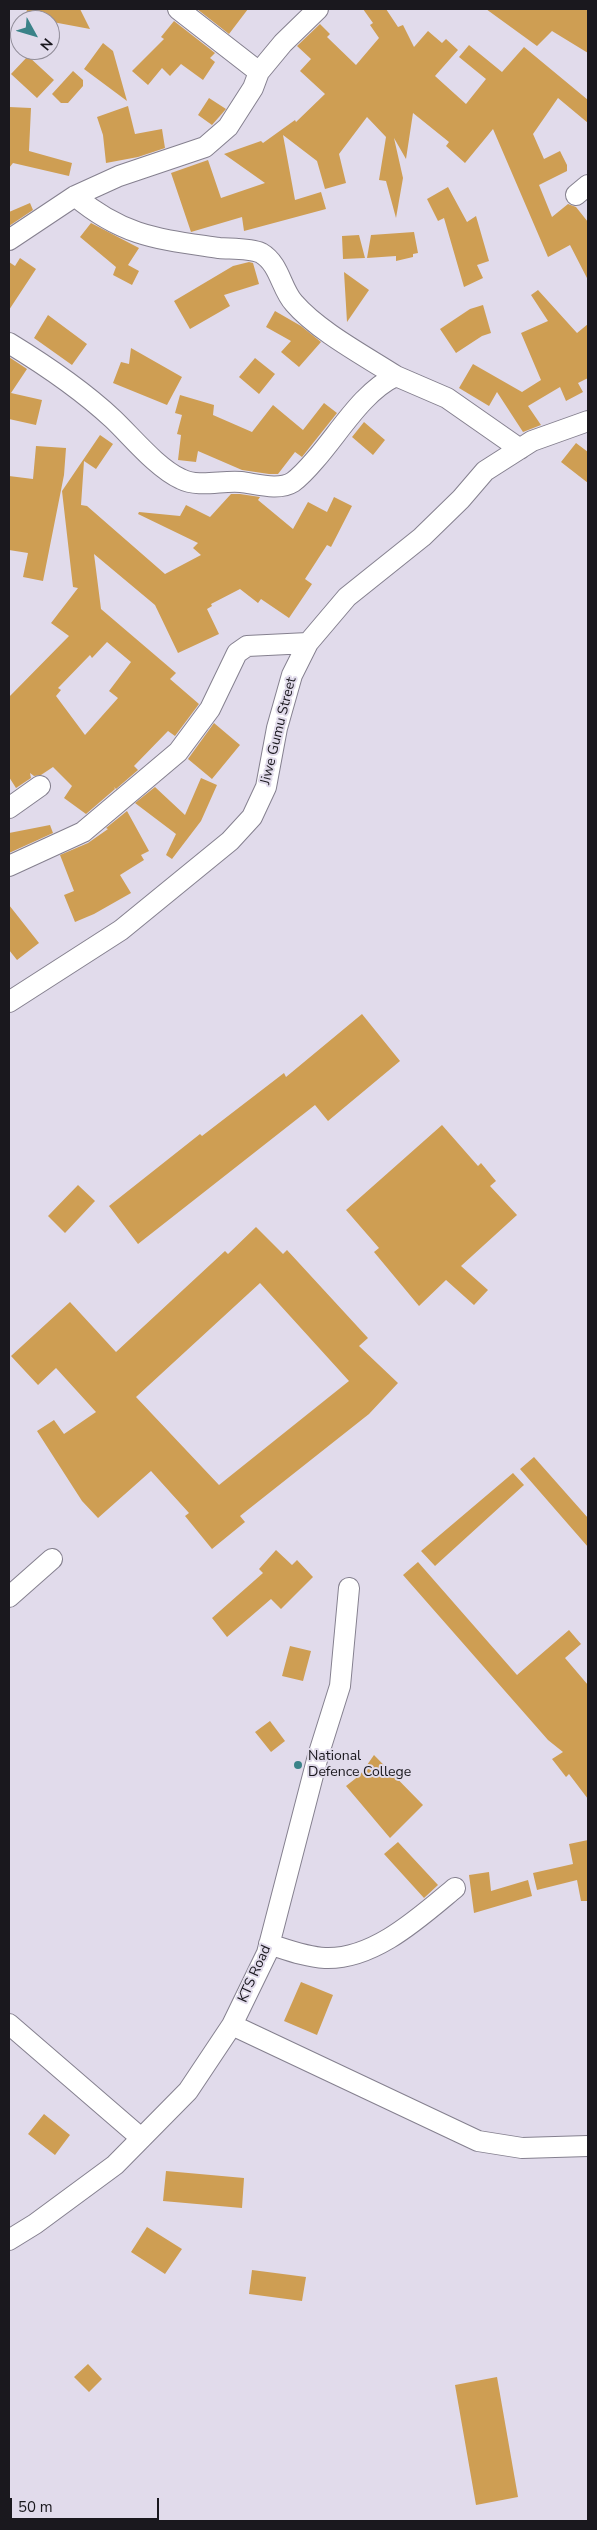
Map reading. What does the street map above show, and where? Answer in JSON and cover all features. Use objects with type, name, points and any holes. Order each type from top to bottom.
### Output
[{"type":"street","points":[[178,9],[259,72]]},
{"type":"street","points":[[9,240],[75,196],[119,176],[205,147],[228,127],[252,88],[259,72],[283,43],[318,9]]},
{"type":"street","points":[[75,196],[122,227],[141,235],[260,253],[278,272],[292,302],[307,316],[396,376],[447,398],[520,449]]},
{"type":"street","points":[[9,343],[88,397],[169,472],[182,480],[198,483],[234,482],[273,487],[293,482],[339,434],[362,403],[384,382],[396,376]]},
{"type":"street","name":"Jiwe Gumu Street","points":[[9,1002],[121,930],[230,841],[252,817],[266,787],[277,728],[292,675],[308,643],[347,597],[422,537],[461,499],[485,471],[532,441],[588,421]]},
{"type":"street","points":[[9,866],[83,832],[178,752],[210,709],[237,653],[247,646],[308,643]]},
{"type":"street","points":[[9,808],[40,786]]},
{"type":"street","points":[[9,1597],[52,1559]]},
{"type":"street","name":"KTS Road","points":[[9,2240],[35,2224],[115,2165],[188,2091],[232,2025],[267,1953],[318,1756],[340,1686],[349,1588]]},
{"type":"street","points":[[269,1944],[303,1954],[326,1958],[356,1954],[397,1932],[455,1888]]},
{"type":"street","points":[[9,2024],[141,2138]]},
{"type":"street","points":[[232,2025],[478,2140],[522,2148],[588,2146]]},
{"type":"building","points":[[80,9],[90,29],[60,23],[60,10],[27,10]]},
{"type":"building","points":[[197,9],[248,9],[229,34]]},
{"type":"building","points":[[363,9],[386,9],[398,27],[403,25],[414,47],[428,31],[442,43],[446,39],[458,50],[435,76],[466,104],[486,79],[459,57],[469,45],[502,72],[524,47],[588,100],[588,123],[558,98],[533,134],[544,159],[560,151],[567,165],[567,171],[539,185],[552,217],[568,204],[576,207],[588,222],[588,280],[570,245],[548,257],[493,129],[465,163],[446,146],[449,142],[413,113],[406,159],[394,138],[403,178],[396,218],[386,181],[379,180],[386,137],[367,117],[339,154],[346,183],[325,189],[317,161],[283,135],[295,200],[321,192],[326,209],[244,231],[242,217],[191,232],[171,173],[208,160],[221,198],[265,183],[224,154],[261,141],[263,143],[295,120],[296,122],[325,94],[300,71],[311,59],[297,46],[320,24],[330,34],[327,37],[356,65],[379,38],[370,25],[373,23]]},
{"type":"building","points":[[486,9],[588,9],[588,53],[552,31],[537,46]]},
{"type":"building","points":[[174,21],[215,53],[210,58],[215,62],[203,80],[181,64],[170,76],[162,68],[148,85],[132,71],[164,39],[161,37]]},
{"type":"building","points":[[103,43],[113,51],[127,101],[84,69]]},
{"type":"building","points":[[24,60],[32,60],[54,80],[37,98],[11,74]]},
{"type":"building","points":[[73,71],[83,80],[83,86],[68,103],[61,103],[52,94]]},
{"type":"building","points":[[209,98],[226,109],[212,125],[198,115]]},
{"type":"building","points":[[128,106],[135,134],[162,129],[165,148],[138,157],[106,163],[103,135],[97,117]]},
{"type":"building","points":[[9,107],[31,108],[29,151],[72,163],[69,176],[13,163],[9,168]]},
{"type":"building","points":[[448,187],[467,222],[476,216],[489,261],[477,265],[483,278],[464,287],[444,218],[438,221],[427,199]]},
{"type":"building","points":[[30,203],[33,210],[9,226],[9,212]]},
{"type":"building","points":[[91,223],[139,248],[128,265],[139,271],[132,285],[113,275],[116,267],[80,237]]},
{"type":"building","points":[[414,232],[418,253],[413,254],[413,257],[396,261],[396,256],[367,258],[371,235]]},
{"type":"building","points":[[359,235],[365,258],[343,259],[342,236]]},
{"type":"building","points":[[20,258],[36,269],[9,310],[9,262],[15,266]]},
{"type":"building","points":[[249,262],[253,263],[259,284],[224,295],[230,306],[190,329],[174,301],[233,266]]},
{"type":"building","points":[[344,272],[369,290],[347,322]]},
{"type":"building","points":[[538,290],[577,333],[588,324],[588,378],[578,383],[583,392],[566,401],[560,387],[528,406],[541,425],[523,432],[497,392],[489,406],[459,388],[473,364],[522,392],[541,380],[521,333],[548,321],[531,295]]},
{"type":"building","points":[[483,305],[491,333],[482,336],[456,353],[440,329],[470,309]]},
{"type":"building","points":[[275,311],[301,326],[321,342],[299,367],[281,352],[291,341],[266,327]]},
{"type":"building","points":[[48,315],[87,344],[72,365],[34,338]]},
{"type":"building","points":[[131,348],[182,377],[167,405],[113,383],[121,362],[129,364]]},
{"type":"building","points":[[9,357],[27,369],[11,393],[42,400],[36,425],[9,419]]},
{"type":"building","points":[[255,358],[275,374],[259,394],[239,377]]},
{"type":"building","points":[[180,395],[214,405],[213,415],[252,432],[273,405],[303,430],[324,403],[337,413],[302,457],[295,452],[278,474],[269,474],[242,470],[198,451],[196,462],[178,460],[181,435],[177,434],[182,415],[175,413]]},
{"type":"building","points":[[364,422],[385,440],[373,455],[352,437]]},
{"type":"building","points":[[100,435],[113,444],[96,469],[84,461],[81,505],[87,506],[165,574],[201,555],[193,548],[198,543],[138,514],[139,512],[180,516],[186,505],[210,517],[231,494],[240,494],[260,497],[258,500],[293,529],[308,502],[327,512],[334,497],[352,506],[331,547],[327,545],[305,579],[312,584],[289,618],[261,599],[258,603],[240,589],[211,604],[212,606],[207,609],[219,634],[178,653],[155,605],[94,554],[101,609],[176,673],[170,679],[199,704],[175,736],[168,731],[134,766],[138,770],[116,789],[114,787],[115,789],[86,814],[64,798],[72,786],[53,767],[41,775],[34,776],[30,773],[31,778],[16,788],[9,777],[9,697],[69,636],[51,623],[78,588],[73,587],[62,491]],"holes":[[[107,642],[131,662],[109,691],[118,698],[85,735],[56,696],[61,690],[58,688],[90,655],[92,658]]]},
{"type":"building","points":[[576,443],[588,452],[588,483],[561,462]]},
{"type":"building","points":[[36,446],[66,448],[64,475],[43,581],[23,577],[28,553],[9,550],[9,476],[33,479]]},
{"type":"building","points":[[214,723],[240,745],[212,779],[188,759]]},
{"type":"building","points":[[201,778],[217,785],[201,821],[172,859],[166,855],[176,834],[135,803],[155,787],[185,815]]},
{"type":"building","points":[[127,811],[149,851],[141,855],[144,860],[120,875],[131,893],[94,914],[75,922],[64,895],[74,891],[60,855],[88,843],[108,829],[106,828]]},
{"type":"building","points":[[50,825],[53,833],[9,853],[9,833]]},
{"type":"building","points":[[9,905],[39,943],[17,960],[9,950]]},
{"type":"building","points":[[362,1014],[400,1061],[328,1121],[315,1105],[138,1244],[109,1206],[200,1134],[202,1136],[284,1073],[286,1077]]},
{"type":"building","points":[[442,1125],[478,1166],[481,1163],[496,1181],[490,1186],[517,1215],[461,1266],[488,1290],[474,1305],[446,1280],[419,1306],[374,1252],[379,1248],[346,1210]]},
{"type":"building","points":[[78,1185],[95,1201],[65,1233],[48,1216]]},
{"type":"building","points":[[256,1227],[283,1254],[287,1250],[368,1338],[359,1346],[398,1383],[369,1414],[240,1516],[245,1522],[212,1549],[185,1516],[189,1513],[151,1471],[98,1518],[82,1501],[37,1431],[54,1420],[64,1434],[96,1412],[56,1368],[38,1385],[11,1356],[70,1302],[116,1352],[225,1251],[228,1254]],"holes":[[[260,1283],[349,1381],[219,1485],[136,1397]]]},
{"type":"building","points":[[534,1457],[588,1518],[588,1547],[520,1469]]},
{"type":"building","points":[[513,1473],[524,1485],[435,1566],[421,1551]]},
{"type":"building","points":[[276,1550],[292,1565],[297,1560],[313,1577],[281,1609],[271,1599],[227,1637],[212,1618],[263,1573],[259,1569]]},
{"type":"building","points":[[418,1562],[517,1675],[569,1630],[581,1644],[565,1658],[588,1685],[588,1799],[569,1774],[566,1777],[552,1759],[563,1752],[548,1740],[403,1575]]},
{"type":"building","points":[[290,1646],[311,1651],[303,1681],[282,1676]]},
{"type":"building","points":[[270,1721],[285,1741],[271,1752],[255,1732]]},
{"type":"building","points":[[374,1755],[423,1805],[390,1838],[346,1786],[360,1775]]},
{"type":"building","points":[[588,1840],[588,1901],[581,1901],[577,1880],[537,1890],[533,1873],[573,1864],[569,1844]]},
{"type":"building","points":[[398,1842],[438,1885],[424,1898],[384,1854]]},
{"type":"building","points":[[489,1872],[491,1891],[528,1880],[532,1896],[474,1913],[469,1875]]},
{"type":"building","points":[[301,1982],[333,1995],[317,2035],[284,2021]]},
{"type":"building","points":[[44,2114],[70,2135],[55,2155],[28,2134]]},
{"type":"building","points":[[166,2171],[244,2178],[242,2208],[163,2201]]},
{"type":"building","points":[[147,2227],[182,2249],[165,2274],[131,2252]]},
{"type":"building","points":[[252,2270],[306,2277],[302,2301],[249,2294]]},
{"type":"building","points":[[88,2364],[102,2379],[89,2392],[74,2377]]},
{"type":"building","points":[[497,2377],[518,2497],[476,2505],[455,2385]]},
{"type":"place","name":"National Defence College","points":[[298,1765]]}]
